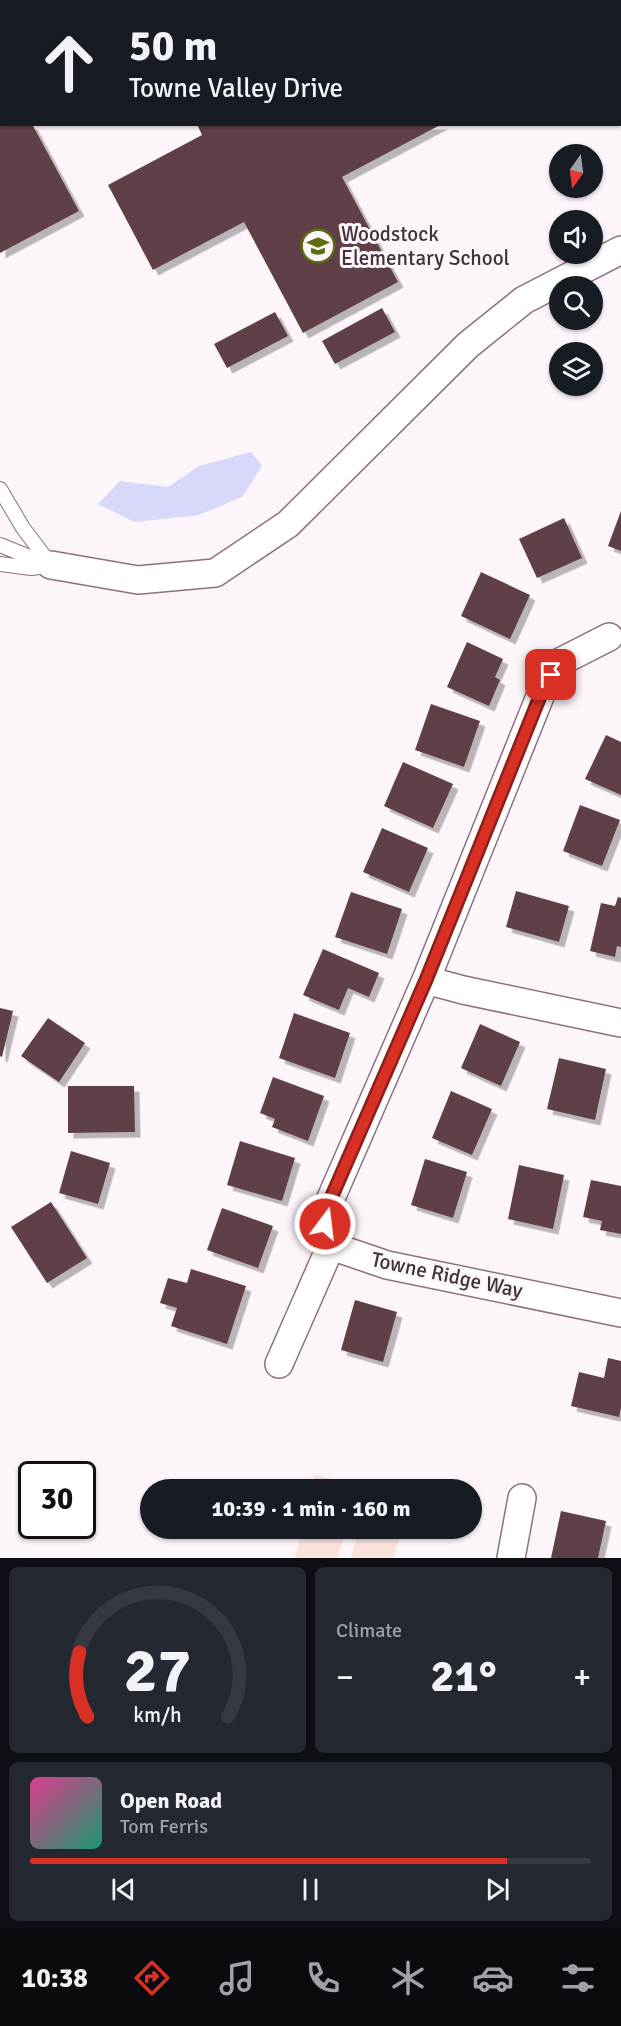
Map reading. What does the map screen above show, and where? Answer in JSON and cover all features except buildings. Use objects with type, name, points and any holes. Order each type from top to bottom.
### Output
[{"type":"street","points":[[51,566],[138,580],[215,573],[288,524],[468,345],[524,300],[621,250]]},
{"type":"street","points":[[279,1364],[333,1241],[325,1224],[328,1205],[426,980],[543,689],[560,662],[609,637]]},
{"type":"street","points":[[426,980],[621,1023]]},
{"type":"street","name":"Towne Ridge Way","points":[[333,1241],[343,1250],[387,1265],[621,1312]]},
{"type":"street","points":[[511,1558],[522,1498]]},
{"type":"lane","points":[[0,489],[23,528],[51,566]]},
{"type":"lane","points":[[0,545],[51,566]]},
{"type":"lane","points":[[0,564],[31,568],[51,566]]},
{"type":"shaded area","points":[[315,1475],[331,1479],[314,1479]]},
{"type":"shaded area","points":[[300,1539],[343,1539],[338,1558],[295,1558]]},
{"type":"shaded area","points":[[356,1539],[399,1539],[394,1558],[351,1558]]},
{"type":"water","points":[[251,452],[262,466],[242,497],[199,515],[135,522],[98,504],[120,481],[168,487],[199,466]]},
{"type":"place","name":"Woodstock Elementary School","points":[[318,246]]},
{"type":"route","points":[[325,1224],[328,1205],[426,980],[445,928],[543,689],[551,675]]}]
